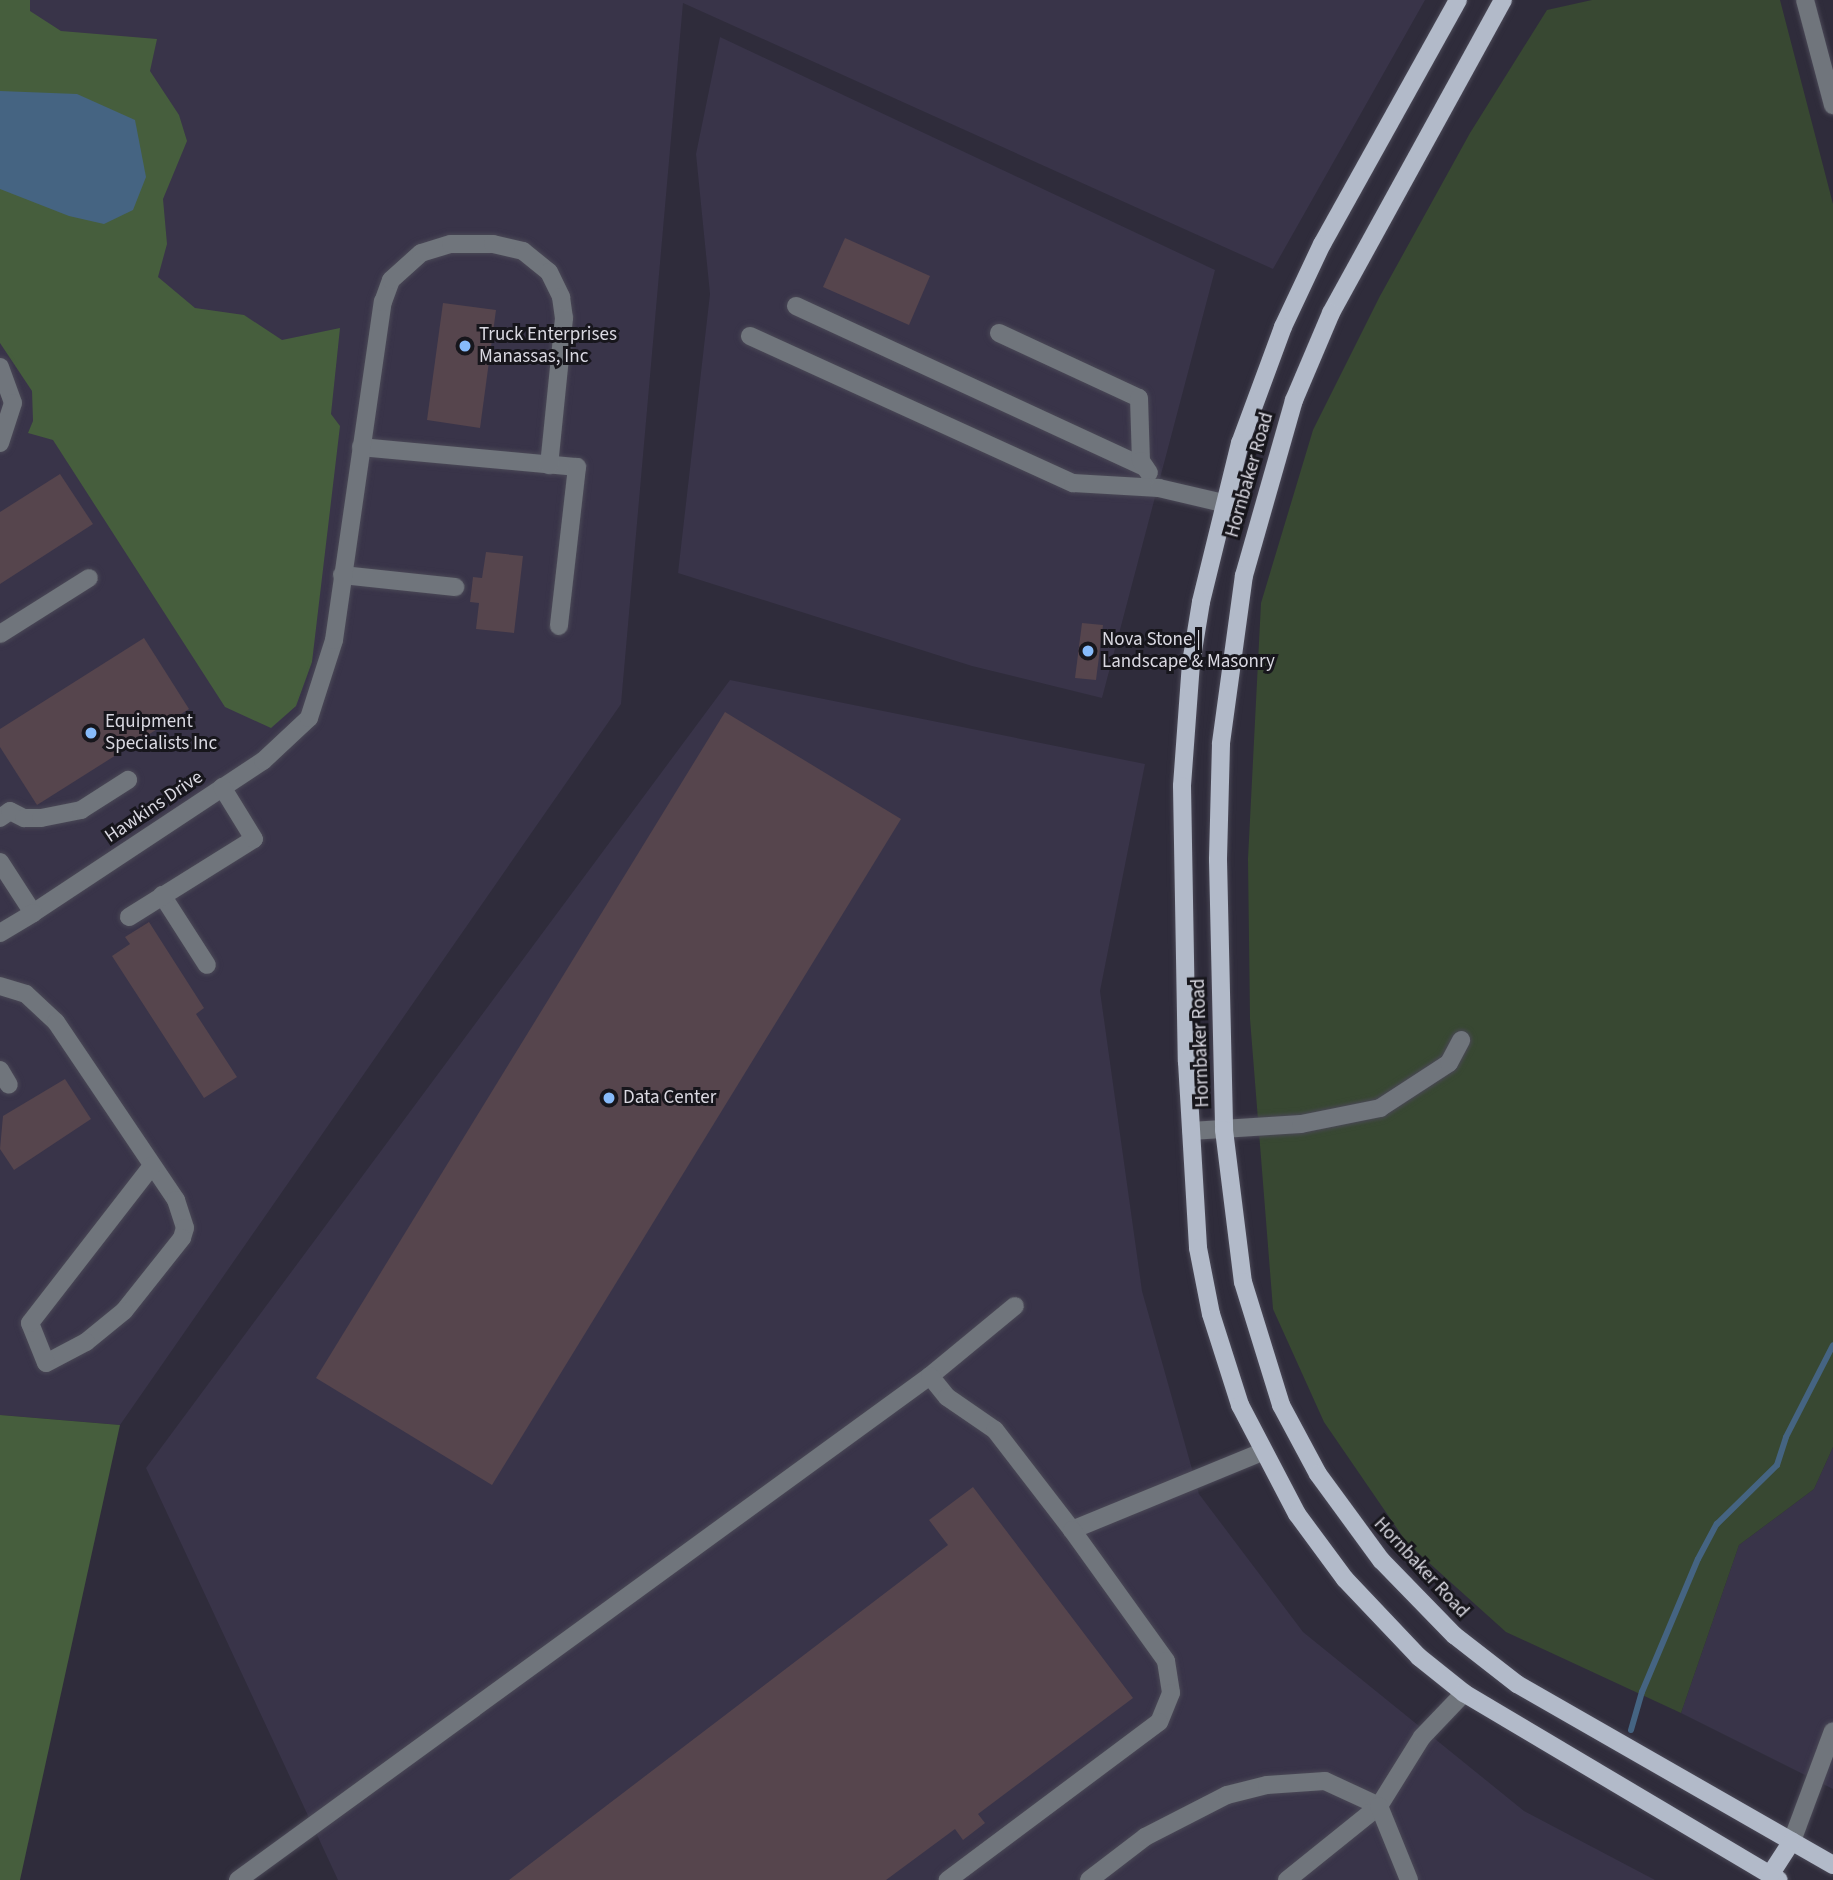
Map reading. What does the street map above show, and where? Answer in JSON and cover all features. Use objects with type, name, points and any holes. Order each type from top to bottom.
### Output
[{"type":"main road","name":"Hornbaker Road","points":[[1458,0],[1322,244],[1283,327],[1223,503],[1191,663],[1182,786],[1191,1132],[1198,1248],[1211,1314],[1228,1377],[1262,1452],[1297,1514],[1345,1579],[1419,1657],[1464,1693],[1772,1878]]},
{"type":"main road","name":"Hornbaker Road","points":[[1503,0],[1331,313],[1294,400],[1258,516],[1232,640],[1220,744],[1224,1130],[1243,1282],[1282,1405],[1336,1503],[1381,1560],[1454,1635],[1517,1684],[1833,1865]]},
{"type":"main road","points":[[1772,1878],[1792,1841]]},
{"type":"street","points":[[1805,0],[1833,105]]},
{"type":"street","name":"Hawkins Drive","points":[[0,933],[280,747],[309,718],[334,640],[383,302],[391,280],[421,253],[477,243],[533,257],[549,272],[561,297],[564,318],[549,465]]},
{"type":"street","points":[[796,306],[1145,467]]},
{"type":"street","points":[[999,333],[1139,398],[1145,467],[1159,488]]},
{"type":"street","points":[[750,336],[1073,483],[1159,488],[1223,503]]},
{"type":"street","points":[[0,367],[13,403],[0,443]]},
{"type":"street","points":[[361,447],[577,467],[559,626]]},
{"type":"street","points":[[342,575],[455,587]]},
{"type":"street","points":[[0,634],[89,578]]},
{"type":"street","points":[[0,818],[10,811],[24,818],[41,818],[81,810],[128,780]]},
{"type":"street","points":[[129,917],[254,839],[222,787]]},
{"type":"street","points":[[0,862],[33,913]]},
{"type":"street","points":[[162,895],[207,965]]},
{"type":"street","points":[[0,986],[26,994],[46,1010],[152,1167],[182,1213],[182,1238],[106,1328],[46,1363],[30,1323],[152,1167]]},
{"type":"street","points":[[1191,1132],[1301,1124],[1380,1108],[1448,1063],[1461,1040]]},
{"type":"street","points":[[238,1880],[930,1377],[1015,1306]]},
{"type":"street","points":[[930,1377],[947,1397],[995,1430],[1072,1530],[1166,1661],[1171,1693],[1159,1722],[948,1880]]},
{"type":"street","points":[[1072,1530],[1262,1452]]},
{"type":"street","points":[[1287,1880],[1379,1805],[1422,1737],[1464,1693]]},
{"type":"street","points":[[1792,1841],[1833,1731]]},
{"type":"street","points":[[1089,1880],[1145,1837],[1227,1795],[1267,1785],[1325,1782],[1379,1805],[1409,1880]]},
{"type":"shaded area","points":[[0,0],[1425,0],[1273,269],[683,3],[621,704],[120,1425],[0,1415]]},
{"type":"shaded area","points":[[720,37],[1215,270],[1102,698],[972,666],[678,573],[710,294],[696,154]]},
{"type":"shaded area","points":[[730,680],[1145,764],[1100,991],[1142,1291],[1199,1494],[1303,1632],[1524,1811],[1655,1880],[338,1880],[146,1468]]},
{"type":"shaded area","points":[[1833,1447],[1833,1789],[1681,1713],[1739,1545],[1814,1489]]},
{"type":"green space","points":[[0,0],[30,0],[30,11],[61,31],[157,39],[150,71],[179,115],[187,141],[163,199],[167,244],[158,277],[195,308],[244,315],[282,340],[340,328],[331,414],[340,426],[312,662],[296,706],[271,728],[225,707],[53,440],[28,433],[33,421],[32,391],[0,343]]},
{"type":"green space","points":[[1592,0],[1780,0],[1833,204],[1833,1447],[1814,1489],[1739,1545],[1681,1713],[1506,1632],[1407,1543],[1324,1422],[1273,1309],[1250,1019],[1248,859],[1261,603],[1313,430],[1380,296],[1470,133],[1547,10]]},
{"type":"green space","points":[[0,1415],[120,1425],[20,1880],[0,1880]]},
{"type":"water","points":[[0,91],[77,94],[135,120],[146,177],[133,210],[104,224],[69,216],[0,189]]},
{"type":"building","points":[[845,238],[930,276],[909,325],[823,287]]},
{"type":"building","points":[[443,303],[496,310],[480,428],[427,420]]},
{"type":"building","points":[[60,474],[93,524],[0,584],[0,512]]},
{"type":"building","points":[[486,552],[523,556],[514,633],[476,629],[479,603],[470,602],[473,577],[482,578]]},
{"type":"building","points":[[1082,623],[1103,625],[1096,680],[1075,678]]},
{"type":"building","points":[[144,638],[189,709],[37,805],[0,747],[0,729]]},
{"type":"building","name":"Data Center","points":[[725,712],[901,819],[492,1485],[316,1378]]},
{"type":"building","points":[[149,922],[204,1008],[196,1014],[237,1077],[204,1098],[112,956],[130,944],[125,937]]},
{"type":"building","points":[[65,1079],[91,1119],[14,1170],[0,1149],[3,1116]]},
{"type":"building","points":[[973,1487],[1133,1698],[978,1814],[985,1823],[963,1840],[955,1829],[886,1880],[509,1880],[948,1545],[929,1520]]},
{"type":"waterway","points":[[1631,1730],[1642,1692],[1698,1559],[1717,1524],[1777,1465],[1786,1437],[1833,1345]]},
{"type":"place","name":"Truck Enterprises Manassas, Inc","points":[[465,346]]},
{"type":"place","name":"Nova Stone | Landscape & Masonry","points":[[1088,651]]},
{"type":"place","name":"Equipment Specialists Inc","points":[[91,733]]},
{"type":"place","name":"Data Center","points":[[609,1098]]}]
